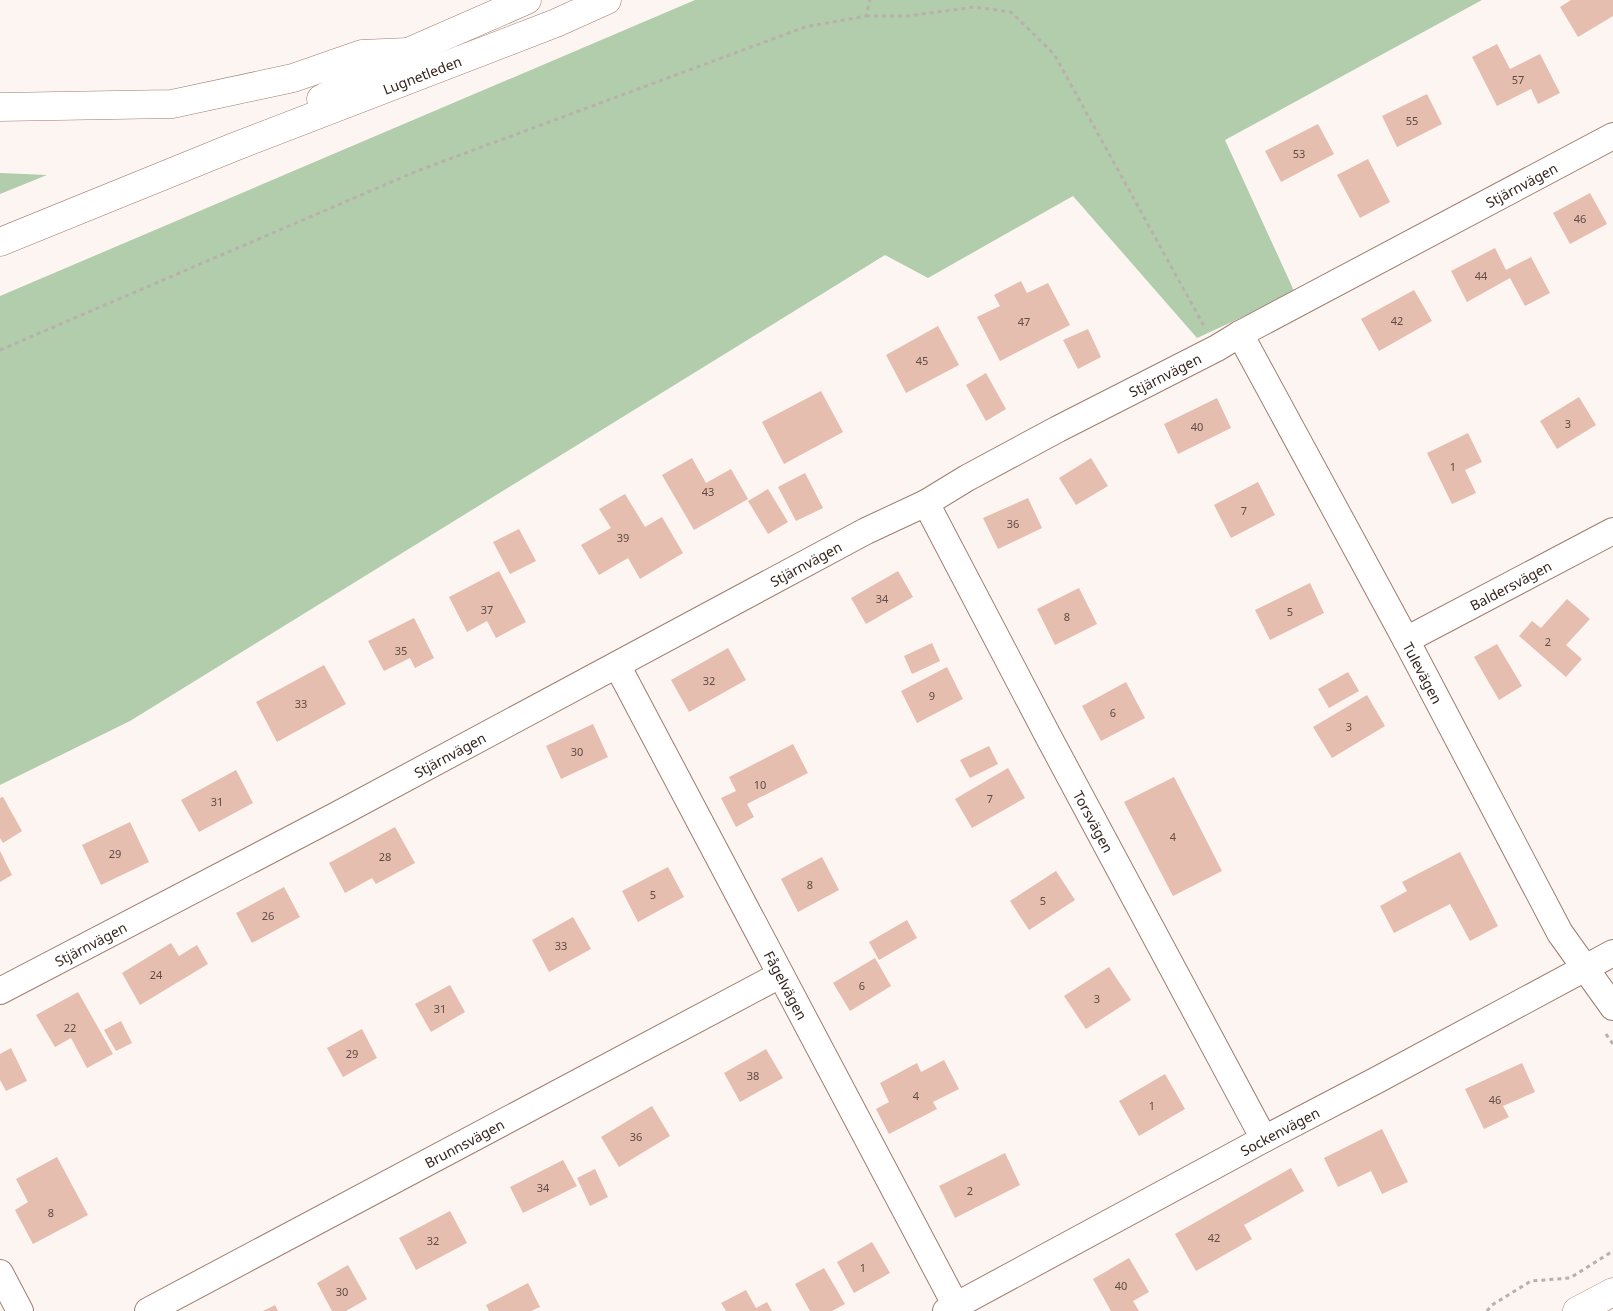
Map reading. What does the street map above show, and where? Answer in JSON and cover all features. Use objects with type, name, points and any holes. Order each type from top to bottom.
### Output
[{"type":"main road","name":"Lugnetleden","points":[[234,147],[408,52],[527,0]]},
{"type":"main road","name":"Lugnetleden","points":[[0,242],[234,147],[556,23],[607,0]]},
{"type":"main road","points":[[0,107],[172,104],[293,78],[362,54],[408,52]]},
{"type":"main road","points":[[1577,1311],[1613,1292]]},
{"type":"street","name":"Stjärnvägen","points":[[0,991],[617,665],[866,531],[926,503],[967,478],[1058,429],[1217,348],[1613,136]]},
{"type":"street","name":"Tulevägen","points":[[1240,334],[1406,640],[1560,933],[1613,1007]]},
{"type":"street","name":"Torsvägen","points":[[926,503],[1047,734],[1264,1139]]},
{"type":"street","name":"Baldersvägen","points":[[1406,640],[1613,531]]},
{"type":"street","name":"Fågelvägen","points":[[617,665],[780,975],[810,1028],[951,1308]]},
{"type":"street","name":"Sockenvägen","points":[[951,1308],[1613,952]]},
{"type":"street","name":"Brunnsvägen","points":[[148,1311],[780,975]]},
{"type":"street","points":[[0,1273],[20,1311]]},
{"type":"path","points":[[866,16],[870,0]]},
{"type":"path","points":[[0,350],[417,171],[805,27],[866,16],[908,16],[974,7],[1011,12],[1054,54],[1156,242],[1217,348]]},
{"type":"path","points":[[1487,1311],[1531,1281],[1570,1278],[1613,1250]]},
{"type":"green space","points":[[695,0],[1482,0],[1225,140],[1295,293],[1197,338],[1073,196],[928,278],[885,255],[130,721],[0,785],[0,296]]},
{"type":"green space","points":[[0,173],[47,175],[0,194]]},
{"type":"building","points":[[1571,0],[1613,0],[1613,16],[1578,37],[1560,7]]},
{"type":"building","points":[[1497,44],[1510,69],[1540,54],[1560,93],[1538,104],[1531,89],[1497,106],[1472,57]]},
{"type":"building","points":[[1427,94],[1442,124],[1397,147],[1382,116]]},
{"type":"building","points":[[1318,124],[1334,154],[1281,182],[1265,151]]},
{"type":"building","points":[[1368,159],[1390,202],[1360,218],[1337,175]]},
{"type":"building","points":[[1590,193],[1607,224],[1570,244],[1553,213]]},
{"type":"building","points":[[1495,248],[1506,270],[1531,257],[1550,293],[1525,306],[1510,278],[1467,302],[1451,271]]},
{"type":"building","points":[[1021,281],[1027,293],[1048,283],[1070,325],[1000,361],[977,317],[1000,306],[994,295]]},
{"type":"building","points":[[1414,290],[1432,321],[1379,351],[1361,319]]},
{"type":"building","points":[[938,326],[959,365],[906,393],[886,355]]},
{"type":"building","points":[[1088,329],[1101,357],[1078,369],[1063,340]]},
{"type":"building","points":[[986,373],[1006,409],[986,421],[966,385]]},
{"type":"building","points":[[821,391],[843,432],[784,464],[762,422]]},
{"type":"building","points":[[1579,397],[1596,425],[1557,449],[1540,421]]},
{"type":"building","points":[[1217,398],[1231,428],[1178,454],[1164,424]]},
{"type":"building","points":[[1468,433],[1482,462],[1465,470],[1476,493],[1452,504],[1427,453]]},
{"type":"building","points":[[692,458],[706,483],[731,469],[748,499],[694,530],[662,475]]},
{"type":"building","points":[[1091,458],[1108,486],[1076,505],[1059,478]]},
{"type":"building","points":[[805,473],[823,508],[796,521],[778,487]]},
{"type":"building","points":[[1258,482],[1275,515],[1231,538],[1214,505]]},
{"type":"building","points":[[768,489],[788,522],[768,534],[748,501]]},
{"type":"building","points":[[625,494],[645,527],[662,517],[683,553],[640,579],[628,558],[599,575],[581,545],[611,528],[599,509]]},
{"type":"building","points":[[1028,498],[1042,528],[998,549],[983,518]]},
{"type":"building","points":[[519,529],[536,561],[510,574],[493,542]]},
{"type":"building","points":[[499,571],[526,622],[496,638],[487,621],[467,632],[449,597]]},
{"type":"building","points":[[898,571],[913,597],[866,624],[851,598]]},
{"type":"building","points":[[1310,583],[1324,613],[1270,640],[1255,610]]},
{"type":"building","points":[[1079,588],[1097,624],[1055,645],[1037,609]]},
{"type":"building","points":[[1567,599],[1590,619],[1566,645],[1582,659],[1566,677],[1519,636],[1532,621],[1541,628]]},
{"type":"building","points":[[414,618],[434,658],[415,668],[410,658],[384,671],[368,641]]},
{"type":"building","points":[[932,643],[940,661],[912,674],[904,656]]},
{"type":"building","points":[[1497,644],[1522,686],[1499,700],[1474,657]]},
{"type":"building","points":[[728,648],[746,680],[689,712],[671,680]]},
{"type":"building","points":[[324,665],[346,704],[277,742],[256,702]]},
{"type":"building","points":[[947,667],[963,699],[917,723],[901,691]]},
{"type":"building","points":[[1348,672],[1359,691],[1329,708],[1318,689]]},
{"type":"building","points":[[1126,682],[1145,718],[1101,741],[1082,706]]},
{"type":"building","points":[[1367,695],[1385,726],[1332,758],[1313,727]]},
{"type":"building","points":[[593,724],[608,757],[561,779],[546,746]]},
{"type":"building","points":[[793,744],[808,773],[747,804],[754,817],[736,827],[721,798],[736,791],[729,777]]},
{"type":"building","points":[[989,746],[998,764],[970,778],[960,760]]},
{"type":"building","points":[[1008,768],[1025,798],[972,828],[955,799]]},
{"type":"building","points":[[236,770],[253,803],[199,832],[181,800]]},
{"type":"building","points":[[1174,777],[1222,871],[1173,896],[1124,802]]},
{"type":"building","points":[[3,797],[22,831],[3,843],[0,838],[0,798]]},
{"type":"building","points":[[130,822],[149,862],[101,885],[82,845]]},
{"type":"building","points":[[395,827],[415,863],[376,884],[372,878],[345,893],[329,863]]},
{"type":"building","points":[[0,851],[12,875],[0,882]]},
{"type":"building","points":[[1460,852],[1498,926],[1470,941],[1450,904],[1394,933],[1380,906],[1407,891],[1402,882]]},
{"type":"building","points":[[822,857],[839,890],[798,912],[781,879]]},
{"type":"building","points":[[668,867],[684,897],[638,922],[622,891]]},
{"type":"building","points":[[1056,871],[1075,900],[1029,930],[1010,901]]},
{"type":"building","points":[[284,887],[300,917],[252,943],[236,913]]},
{"type":"building","points":[[573,917],[591,949],[549,972],[532,940]]},
{"type":"building","points":[[907,920],[917,938],[879,960],[869,942]]},
{"type":"building","points":[[171,943],[179,956],[197,945],[208,964],[140,1005],[122,973]]},
{"type":"building","points":[[875,958],[891,986],[850,1011],[833,983]]},
{"type":"building","points":[[1109,967],[1131,1000],[1086,1029],[1064,996]]},
{"type":"building","points":[[450,985],[465,1012],[431,1032],[415,1004]]},
{"type":"building","points":[[78,992],[113,1054],[87,1068],[71,1038],[55,1047],[36,1015]]},
{"type":"building","points":[[121,1021],[132,1043],[116,1051],[104,1030]]},
{"type":"building","points":[[362,1029],[377,1058],[343,1077],[327,1048]]},
{"type":"building","points":[[11,1048],[27,1081],[6,1091],[0,1080],[0,1054]]},
{"type":"building","points":[[766,1049],[783,1078],[740,1102],[724,1073]]},
{"type":"building","points":[[944,1060],[959,1089],[933,1102],[937,1109],[889,1134],[876,1109],[889,1102],[880,1083],[917,1063],[921,1072]]},
{"type":"building","points":[[1522,1063],[1535,1092],[1503,1106],[1509,1117],[1484,1129],[1465,1089]]},
{"type":"building","points":[[1165,1074],[1185,1109],[1139,1136],[1119,1101]]},
{"type":"building","points":[[652,1106],[670,1136],[619,1167],[601,1137]]},
{"type":"building","points":[[1382,1129],[1408,1182],[1382,1194],[1371,1171],[1338,1187],[1324,1158]]},
{"type":"building","points":[[1005,1153],[1020,1185],[955,1218],[939,1186]]},
{"type":"building","points":[[57,1157],[88,1215],[33,1244],[15,1210],[28,1202],[16,1179]]},
{"type":"building","points":[[563,1160],[577,1186],[523,1213],[510,1187]]},
{"type":"building","points":[[1291,1168],[1304,1191],[1244,1225],[1252,1239],[1196,1271],[1175,1234]]},
{"type":"building","points":[[595,1169],[608,1197],[590,1206],[577,1178]]},
{"type":"building","points":[[450,1211],[467,1243],[416,1270],[399,1238]]},
{"type":"building","points":[[872,1242],[890,1273],[854,1293],[837,1262]]},
{"type":"building","points":[[1129,1258],[1149,1292],[1133,1301],[1139,1311],[1111,1311],[1093,1279]]},
{"type":"building","points":[[348,1265],[367,1299],[346,1311],[332,1311],[317,1283]]},
{"type":"building","points":[[824,1268],[845,1304],[832,1311],[810,1311],[795,1284]]},
{"type":"building","points":[[528,1283],[540,1307],[531,1311],[489,1311],[486,1305]]},
{"type":"building","points":[[746,1290],[756,1308],[767,1302],[772,1311],[726,1311],[721,1303]]},
{"type":"building","points":[[275,1305],[278,1311],[263,1311]]}]
